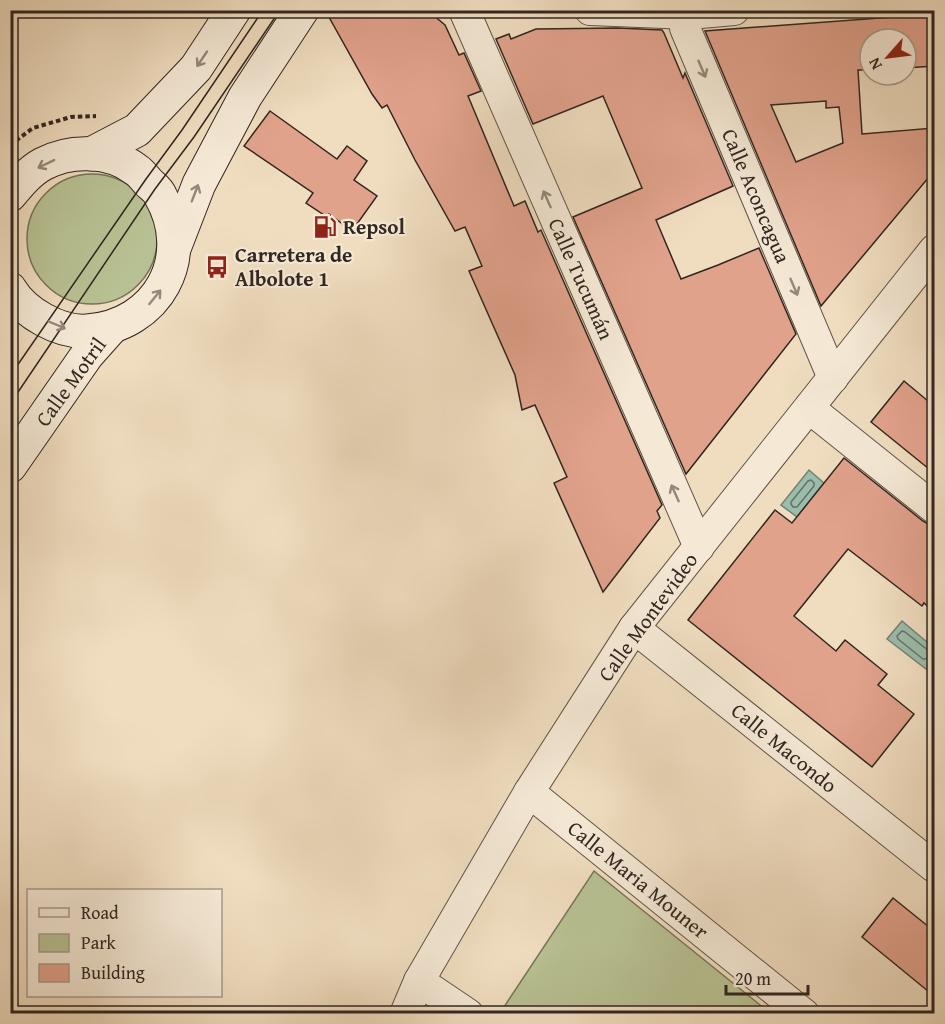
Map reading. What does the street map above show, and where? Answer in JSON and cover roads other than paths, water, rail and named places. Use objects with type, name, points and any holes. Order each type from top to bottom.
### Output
[{"type":"street","points":[[91,154],[137,130],[196,68],[234,10]]},
{"type":"street","points":[[11,292],[32,313],[61,328],[85,331],[111,328],[131,319],[146,308],[160,290],[168,274],[174,247],[198,184],[245,97],[302,10]]},
{"type":"street","name":"Calle Tucumán","points":[[464,10],[699,547]]},
{"type":"street","points":[[590,10],[689,12],[734,10]]},
{"type":"street","name":"Calle Aconcagua","points":[[689,12],[685,28],[833,378]]},
{"type":"street","points":[[10,195],[26,176],[43,164],[68,155],[91,154],[116,159],[135,168],[159,193],[171,217],[174,247]]},
{"type":"street","name":"Calle Montevideo","points":[[405,1014],[419,981],[529,792],[634,628],[934,250]]},
{"type":"street","name":"Calle Motril","points":[[10,466],[87,355],[111,328]]},
{"type":"street","points":[[809,408],[934,508]]},
{"type":"street","name":"Calle Macondo","points":[[634,628],[934,867]]},
{"type":"street","name":"Calle Maria Mouner","points":[[529,792],[804,1014]]},
{"type":"street","points":[[419,981],[468,1014]]},
{"type":"water","points":[[809,470],[824,483],[797,517],[781,505]]},
{"type":"water","points":[[902,621],[934,648],[934,658],[926,669],[887,639]]},
{"type":"tram line","points":[[10,376],[263,10]]},
{"type":"tram line","points":[[10,404],[155,189],[194,137],[280,10]]},
{"type":"place","name":"Repsol","points":[[325,227]]},
{"type":"place","name":"Carretera de Albolote 1","points":[[217,267]]}]
